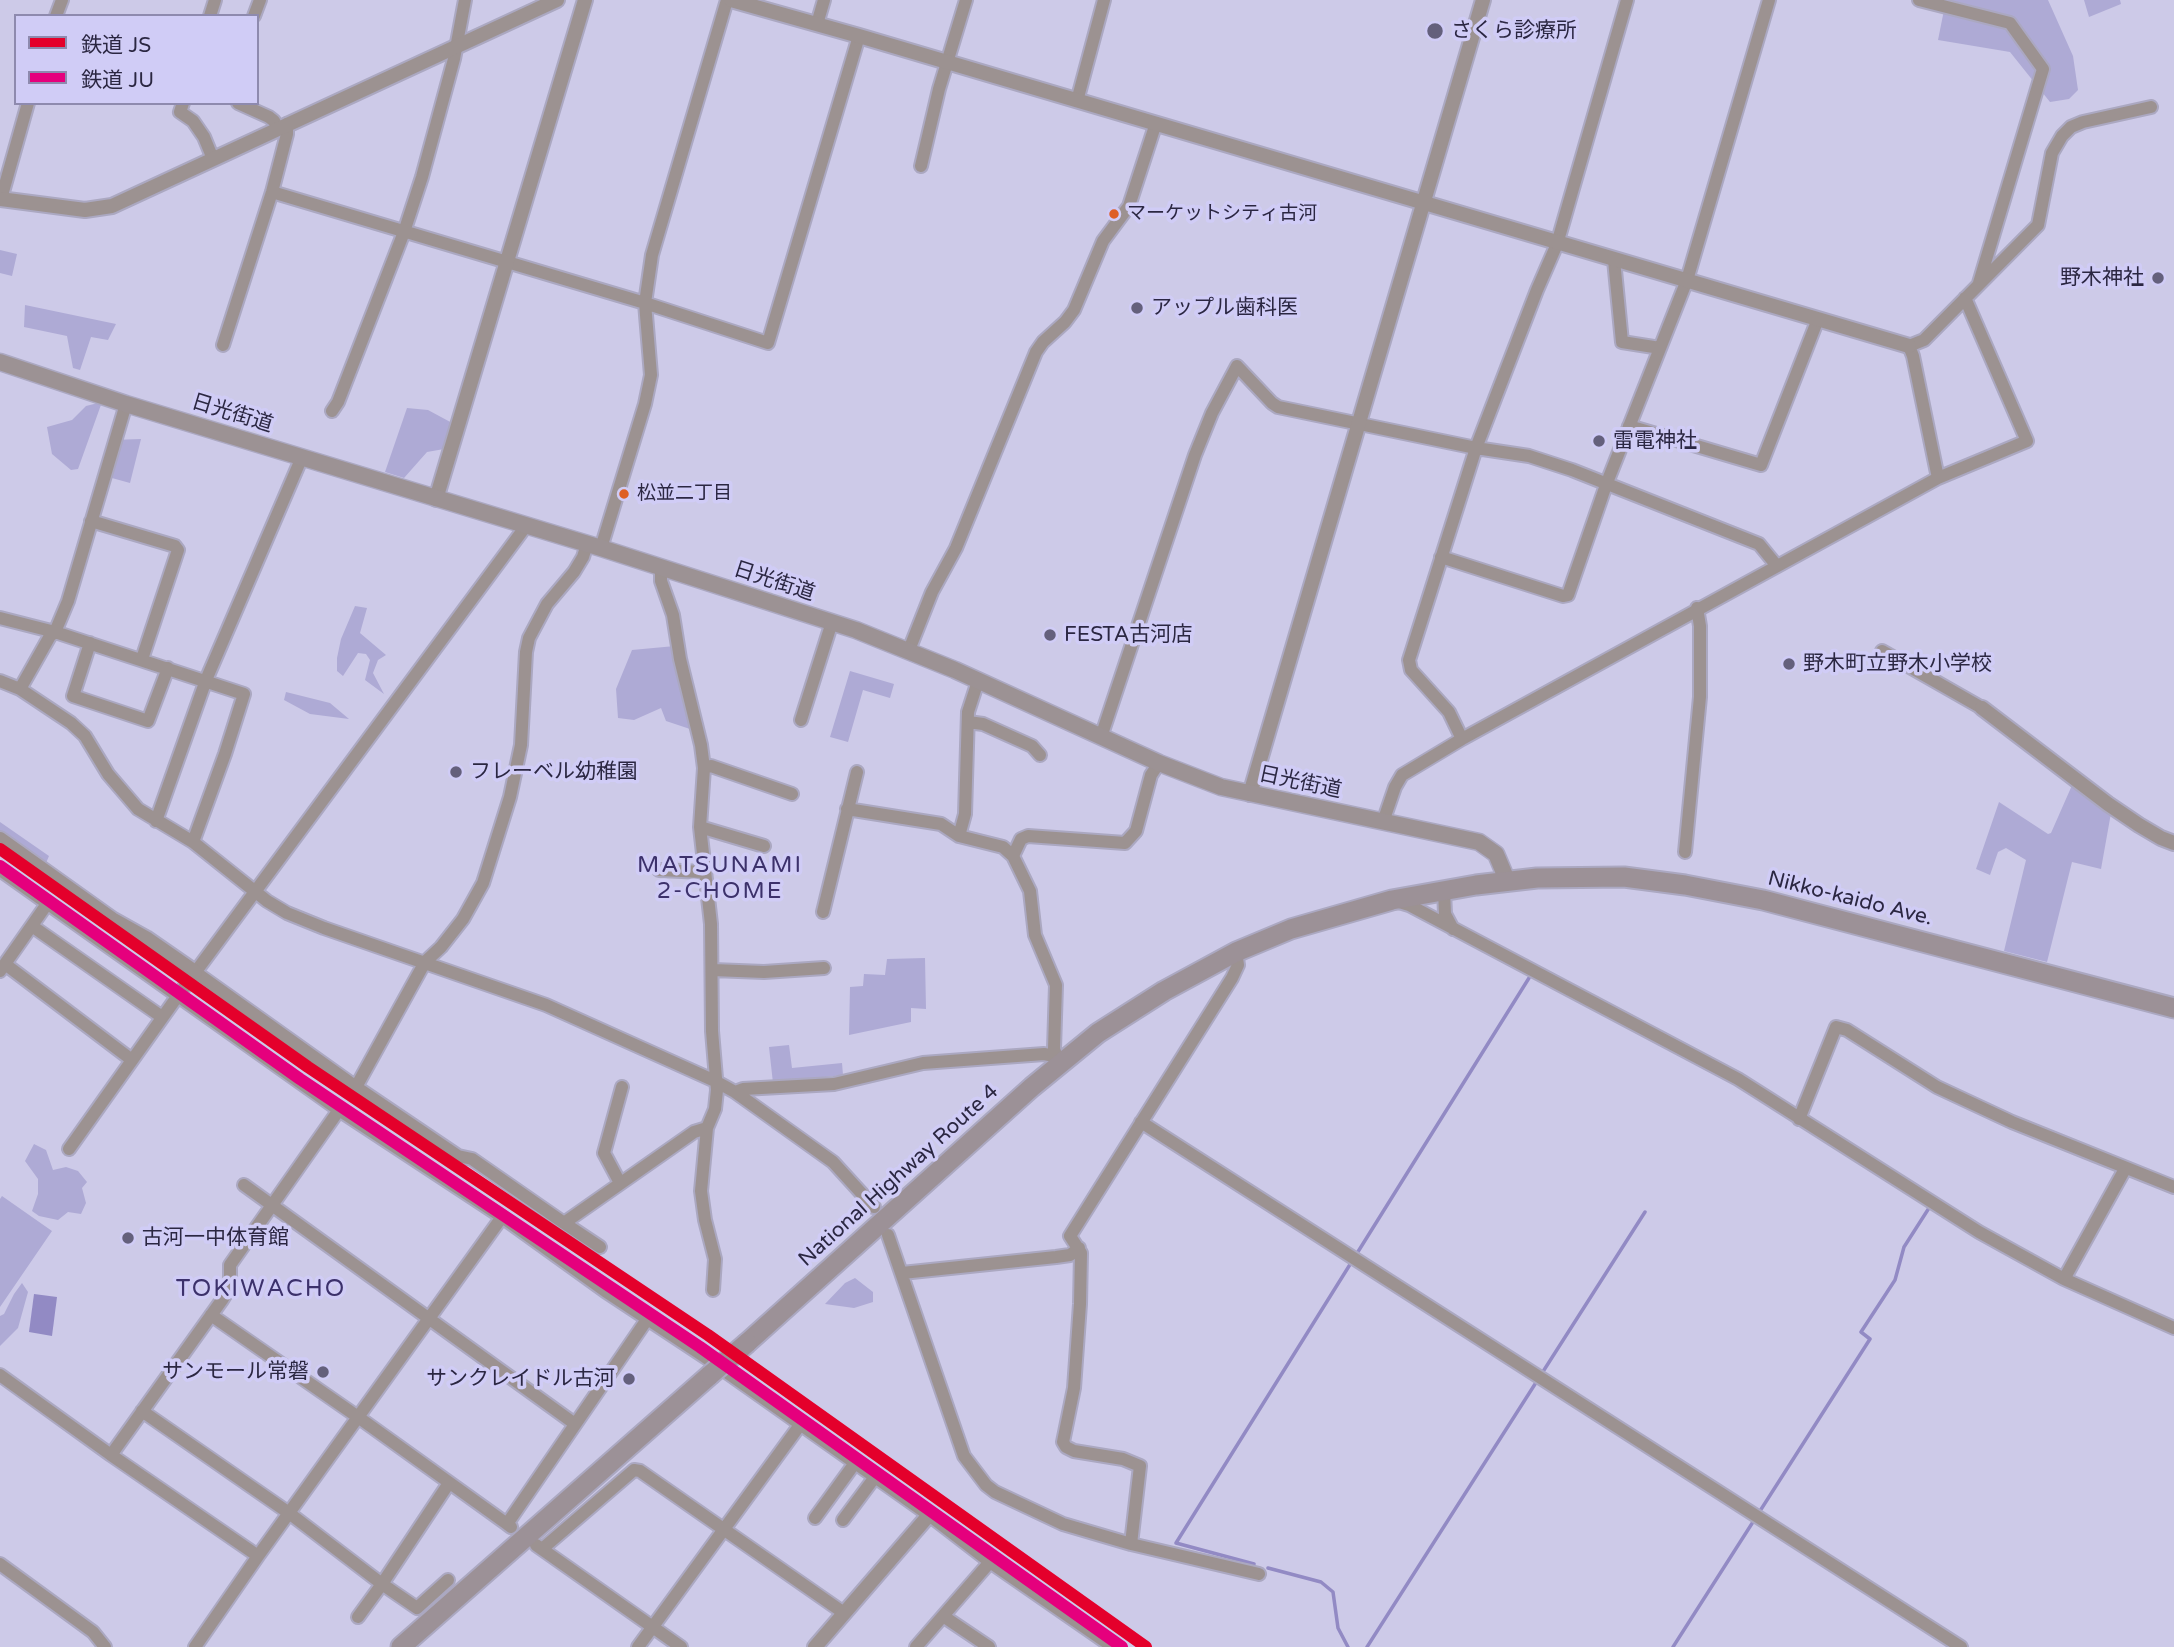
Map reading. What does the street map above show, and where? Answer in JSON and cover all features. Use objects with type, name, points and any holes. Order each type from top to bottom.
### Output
[{"type":"highway","name":"Nikko-kaido Ave.","points":[[1507,880],[1576,876],[1624,877],[1763,900],[2174,1008]]},
{"type":"highway","name":"National Highway Route 4","points":[[401,1647],[747,1343],[1056,1060],[1130,1012],[1236,952],[1291,929],[1392,900],[1507,880]]},
{"type":"main road","name":"日光街道","points":[[0,362],[126,404],[594,546],[832,622],[909,650],[1201,781],[1250,794],[1479,842],[1496,854],[1507,880]]},
{"type":"street","points":[[27,105],[0,199],[85,210],[99,209],[134,197],[457,44],[557,0]]},
{"type":"street","points":[[436,499],[584,0]]},
{"type":"street","points":[[356,1087],[425,962],[436,953],[463,919],[483,883],[510,797],[521,745],[529,638],[547,604],[594,546],[645,404],[652,374],[645,303],[652,255],[729,0],[1156,123],[1557,244],[1909,346],[1924,340],[2038,225],[2052,153],[2071,127],[2151,107]]},
{"type":"street","points":[[817,24],[824,0]]},
{"type":"street","points":[[921,166],[965,0]]},
{"type":"street","points":[[1077,101],[1104,0]]},
{"type":"street","points":[[1250,794],[1483,0]]},
{"type":"street","points":[[1462,739],[1448,712],[1411,670],[1409,660],[1476,449],[1536,290],[1557,244],[1627,0]]},
{"type":"street","points":[[1441,556],[1563,596],[1568,594],[1606,485],[1687,280],[1769,0]]},
{"type":"street","points":[[1919,0],[2010,23],[2043,69],[1978,286]]},
{"type":"street","points":[[332,411],[338,402],[404,232],[422,177],[467,2]]},
{"type":"street","points":[[272,192],[768,342],[859,36]]},
{"type":"street","points":[[182,105],[180,112],[193,121],[204,137],[213,159]]},
{"type":"street","points":[[223,345],[272,192],[287,134],[283,127],[269,117],[242,105]]},
{"type":"street","points":[[909,650],[932,592],[956,548],[1036,352],[1074,310],[1103,241],[1129,206],[1156,123]]},
{"type":"street","points":[[1614,260],[1622,342],[1660,348]]},
{"type":"street","points":[[1383,822],[1402,775],[1462,739],[1938,478],[2026,441],[1965,298]]},
{"type":"street","points":[[1629,426],[1761,465],[1818,319]]},
{"type":"street","points":[[1909,346],[1938,478]]},
{"type":"street","points":[[1101,737],[1195,455],[1212,413],[1237,366],[1272,404],[1278,407],[1476,449],[1529,456],[1572,470],[1759,544],[1777,566]]},
{"type":"street","points":[[20,689],[50,636],[55,632],[81,560],[126,404]]},
{"type":"street","points":[[156,821],[206,680],[302,457]]},
{"type":"street","points":[[91,521],[175,546],[178,550],[142,659]]},
{"type":"street","points":[[69,1149],[195,972],[526,526]]},
{"type":"street","points":[[662,568],[661,582],[673,615],[680,659],[702,745],[704,768],[700,827],[711,924],[712,1031],[717,1097],[707,1128],[701,1191],[715,1259],[713,1290]]},
{"type":"street","points":[[1685,852],[1700,698],[1700,626],[1697,608]]},
{"type":"street","points":[[0,618],[142,659],[244,694],[193,842]]},
{"type":"street","points":[[802,720],[832,622]]},
{"type":"street","points":[[90,643],[73,696],[148,721],[168,668]]},
{"type":"street","points":[[1882,651],[1982,708],[2108,804],[2139,825],[2174,843]]},
{"type":"street","points":[[0,681],[20,689],[71,723],[85,736],[108,774],[138,809],[193,842],[267,901],[287,913],[324,928],[546,1005],[715,1081],[735,1092],[834,1163],[874,1207]]},
{"type":"street","points":[[959,836],[965,814],[968,712],[978,681]]},
{"type":"street","points":[[968,722],[983,724],[1032,746],[1040,755]]},
{"type":"street","points":[[1013,856],[1021,839],[1028,836],[1125,844],[1136,831],[1151,775],[1159,763]]},
{"type":"street","points":[[704,768],[711,766],[792,794]]},
{"type":"street","points":[[823,912],[857,772]]},
{"type":"street","points":[[735,1092],[743,1089],[834,1084],[923,1063],[1044,1054],[1056,1060],[1056,985],[1035,935],[1030,891],[1013,856],[1003,847],[959,836],[951,828],[941,824],[847,809]]},
{"type":"street","points":[[700,827],[764,846]]},
{"type":"street","points":[[0,839],[113,919],[195,972],[356,1087],[458,1156],[472,1159],[600,1247]]},
{"type":"street","points":[[0,870],[339,1110],[502,1217],[800,1424],[929,1515],[990,1562],[1113,1647]]},
{"type":"street","points":[[659,870],[704,872]]},
{"type":"street","points":[[1444,890],[1445,914],[1453,929]]},
{"type":"street","points":[[1392,900],[1409,905],[1738,1079],[1979,1232],[2064,1279],[2174,1328]]},
{"type":"street","points":[[47,904],[2,968],[132,1060]]},
{"type":"street","points":[[32,926],[162,1017]]},
{"type":"street","points":[[1131,1544],[1140,1466],[1123,1459],[1074,1451],[1063,1442],[1077,1359],[1081,1253],[1070,1236],[1232,978],[1238,965],[1236,952]]},
{"type":"street","points":[[713,970],[764,972],[824,968]]},
{"type":"street","points":[[1799,1119],[1836,1027],[1847,1030],[1937,1087],[2012,1122],[2174,1187]]},
{"type":"street","points":[[620,1183],[604,1153],[622,1087]]},
{"type":"street","points":[[111,1455],[230,1287],[230,1265],[339,1110]]},
{"type":"street","points":[[1141,1122],[1961,1647]]},
{"type":"street","points":[[564,1223],[694,1132],[707,1128]]},
{"type":"street","points":[[2064,1279],[2125,1169]]},
{"type":"street","points":[[244,1185],[575,1424]]},
{"type":"street","points":[[195,1647],[502,1217]]},
{"type":"street","points":[[888,1235],[964,1456],[979,1477],[995,1492],[1063,1524],[1131,1544],[1259,1574]]},
{"type":"street","points":[[902,1273],[1056,1257],[1070,1255],[1079,1248]]},
{"type":"street","points":[[211,1315],[510,1526],[575,1424],[648,1318]]},
{"type":"street","points":[[0,1375],[258,1556]]},
{"type":"street","points":[[142,1411],[289,1513],[417,1608],[448,1580]]},
{"type":"street","points":[[638,1647],[800,1424]]},
{"type":"street","points":[[815,1518],[855,1463]]},
{"type":"street","points":[[681,1647],[539,1547],[634,1470],[640,1471],[844,1613]]},
{"type":"street","points":[[843,1520],[875,1477]]},
{"type":"street","points":[[358,1617],[449,1483]]},
{"type":"street","points":[[815,1647],[929,1515]]},
{"type":"street","points":[[916,1647],[990,1562]]},
{"type":"street","points":[[0,1564],[93,1632],[105,1647]]},
{"type":"street","points":[[943,1616],[989,1647]]},
{"type":"shaded area","points":[[1946,0],[2048,0],[2073,56],[2078,90],[2069,99],[2050,102],[2010,52],[1938,40]]},
{"type":"shaded area","points":[[2084,0],[2120,0],[2121,4],[2089,17]]},
{"type":"shaded area","points":[[0,250],[17,254],[12,276],[0,273]]},
{"type":"shaded area","points":[[25,305],[116,324],[108,340],[91,337],[80,370],[73,368],[67,336],[24,327]]},
{"type":"shaded area","points":[[102,402],[78,469],[71,470],[52,454],[47,427],[72,420],[86,406]]},
{"type":"shaded area","points":[[407,408],[428,410],[454,424],[444,449],[427,452],[404,478],[385,472]]},
{"type":"shaded area","points":[[141,439],[130,483],[101,475],[112,440]]},
{"type":"shaded area","points":[[355,606],[367,608],[360,633],[386,655],[378,660],[373,673],[384,694],[365,680],[370,660],[366,654],[358,653],[343,676],[337,671],[341,639]]},
{"type":"shaded area","points":[[675,646],[690,729],[666,721],[661,708],[634,720],[618,718],[616,689],[632,650]]},
{"type":"shaded area","points":[[850,671],[894,684],[890,698],[863,690],[848,742],[830,737]]},
{"type":"shaded area","points":[[286,692],[330,703],[349,719],[310,714],[284,700]]},
{"type":"shaded area","points":[[2073,783],[2111,813],[2101,869],[2072,862],[2047,962],[2004,951],[2026,860],[2006,848],[1998,852],[1990,875],[1976,869],[1999,802],[2048,834],[2051,833]]},
{"type":"shaded area","points":[[0,822],[49,856],[43,870],[0,839]]},
{"type":"shaded area","points":[[925,958],[926,1009],[911,1008],[911,1022],[849,1035],[850,987],[863,986],[864,974],[885,975],[887,959]]},
{"type":"shaded area","points":[[789,1045],[792,1068],[842,1063],[843,1075],[773,1083],[769,1047]]},
{"type":"shaded area","points":[[34,1144],[46,1150],[53,1170],[66,1167],[78,1171],[87,1182],[82,1188],[86,1203],[81,1214],[68,1212],[58,1220],[39,1216],[32,1211],[38,1194],[38,1179],[25,1161]]},
{"type":"shaded area","points":[[2,1196],[52,1231],[0,1307],[0,1199]]},
{"type":"shaded area","points":[[855,1278],[873,1292],[873,1302],[854,1308],[825,1304],[845,1283]]},
{"type":"shaded area","points":[[22,1283],[28,1292],[18,1328],[0,1346],[0,1316],[4,1314]]},
{"type":"shaded area","points":[[34,1294],[57,1297],[52,1336],[29,1332]]},
{"type":"waterway","points":[[1254,1564],[1176,1543],[1529,978]]},
{"type":"waterway","points":[[1673,1647],[1870,1339],[1861,1332],[1895,1280],[1904,1247],[1929,1208]]},
{"type":"waterway","points":[[1367,1647],[1645,1212]]},
{"type":"waterway","points":[[1268,1568],[1321,1582],[1333,1592],[1338,1628],[1348,1647]]},
{"type":"rail line","name":"JS","points":[[0,849],[308,1067],[708,1335],[1146,1647]]},
{"type":"rail line","name":"JU","points":[[0,866],[300,1079],[700,1347],[1122,1647]]},
{"type":"place","name":"さくら診療所","points":[[1435,31]]},
{"type":"place","name":"マーケットシティ古河","points":[[1114,214]]},
{"type":"place","name":"野木神社","points":[[2158,278]]},
{"type":"place","name":"アップル歯科医","points":[[1137,308]]},
{"type":"place","name":"雷電神社","points":[[1599,441]]},
{"type":"place","name":"松並二丁目","points":[[624,494]]},
{"type":"place","name":"FESTA古河店","points":[[1050,635]]},
{"type":"place","name":"野木町立野木小学校","points":[[1789,664]]},
{"type":"place","name":"フレーベル幼稚園","points":[[456,772]]},
{"type":"place","name":"古河一中体育館","points":[[128,1238]]},
{"type":"place","name":"サンモール常磐","points":[[323,1372]]},
{"type":"place","name":"サンクレイドル古河","points":[[629,1379]]},
{"type":"district","name":"MATSUNAMI 2-CHOME","points":[[720,879]]},
{"type":"district","name":"TOKIWACHO","points":[[261,1290]]}]
